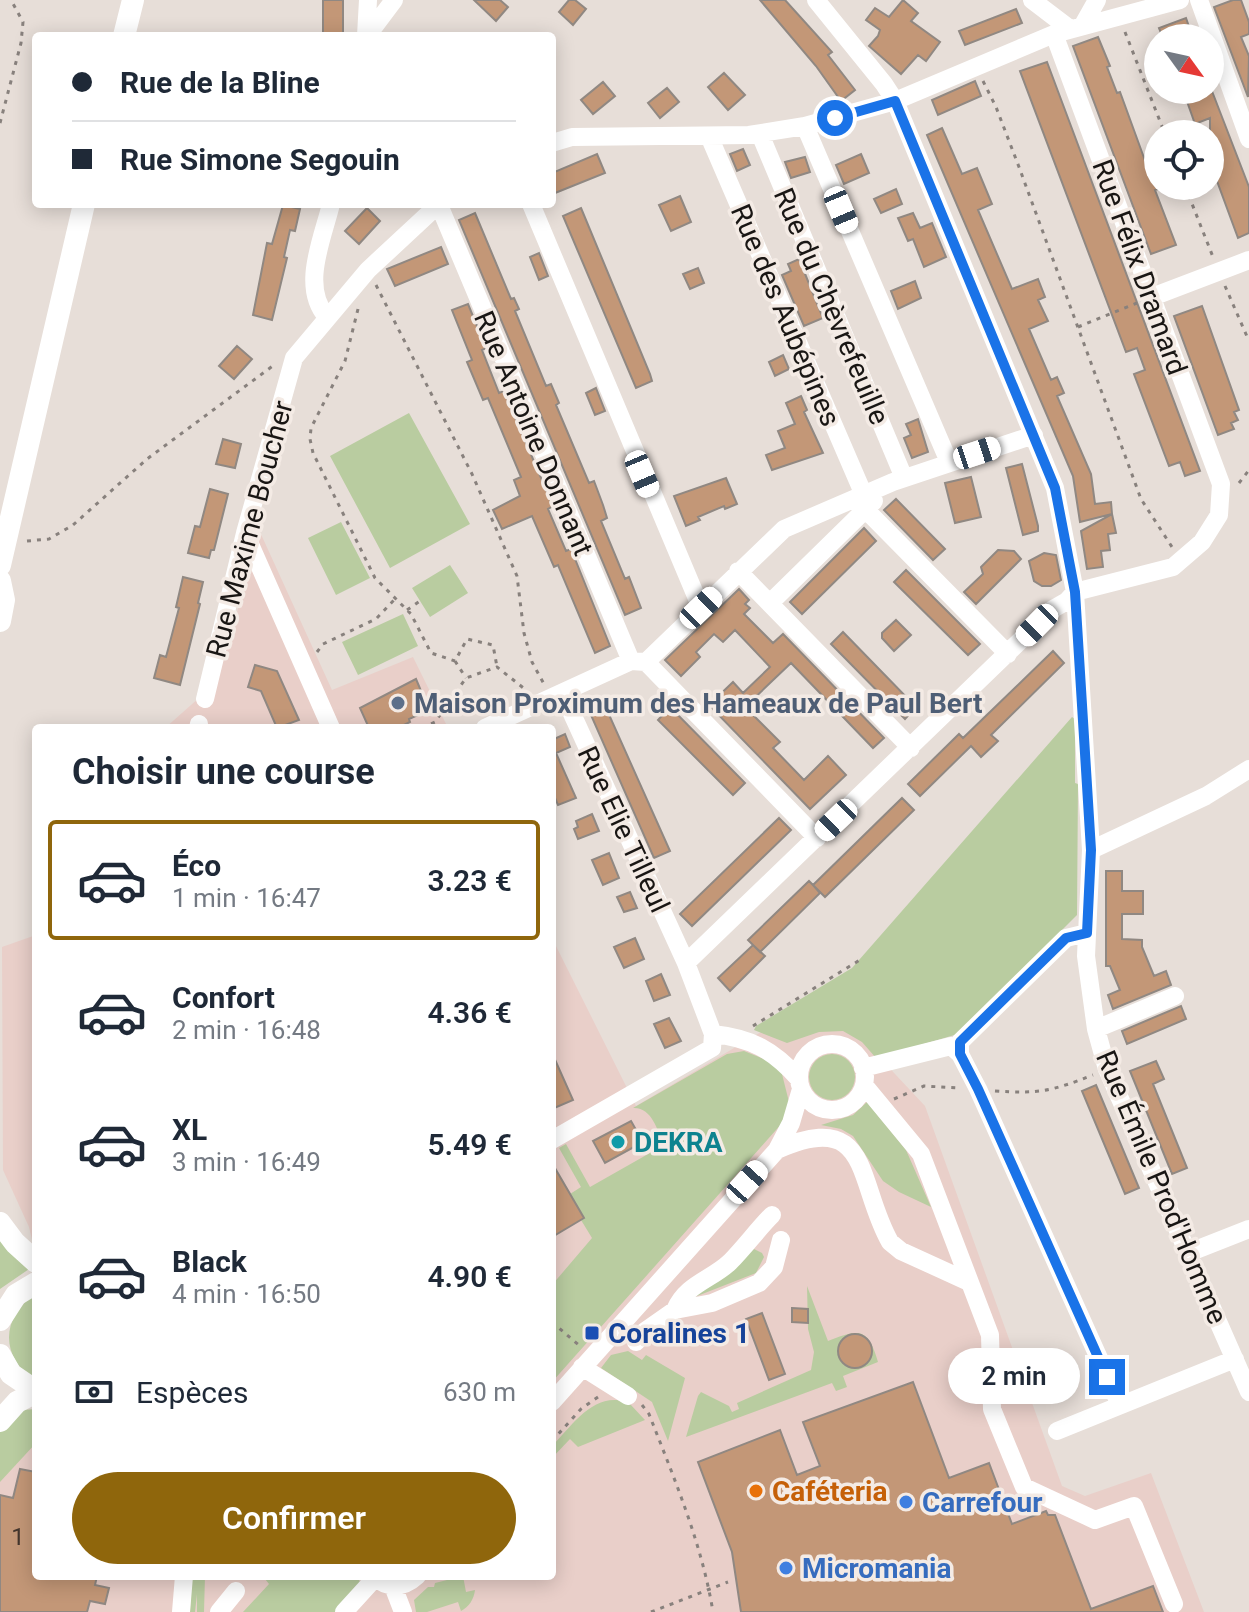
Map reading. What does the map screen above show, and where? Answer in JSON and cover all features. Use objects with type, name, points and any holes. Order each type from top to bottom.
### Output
[{"type":"main road","points":[[125,32],[133,0]]},
{"type":"main road","points":[[0,565],[83,208]]},
{"type":"main road","points":[[0,581],[4,600],[0,621]]},
{"type":"main road","points":[[0,1223],[32,1258]]},
{"type":"main road","points":[[3,1309],[32,1285]]},
{"type":"main road","points":[[0,1355],[11,1374],[32,1389]]},
{"type":"main road","points":[[0,1421],[17,1402],[32,1394]]},
{"type":"street","points":[[367,32],[368,0]]},
{"type":"street","points":[[370,32],[394,0]]},
{"type":"street","name":"Rue Émile Prod'Homme","points":[[816,0],[895,101],[1055,488],[1075,592],[1091,850],[1086,956],[1096,1029],[1107,1069],[1249,1392]]},
{"type":"street","points":[[1032,0],[1069,30]]},
{"type":"street","points":[[1069,30],[1097,0]]},
{"type":"street","points":[[556,142],[572,137],[760,134],[805,126],[895,101],[1069,30],[1180,0]]},
{"type":"street","points":[[1199,0],[1249,139]]},
{"type":"street","name":"Rue Félix Dramard","points":[[1069,30],[1152,297],[1221,484],[1219,515],[1202,542],[1180,560]]},
{"type":"street","points":[[805,126],[949,462]]},
{"type":"street","name":"Rue du Chèvrefeuille","points":[[760,134],[898,480]]},
{"type":"street","name":"Rue des Aubépines","points":[[709,136],[864,501]]},
{"type":"street","points":[[327,317],[315,296],[313,278],[330,208]]},
{"type":"street","points":[[294,358],[368,270],[435,208]]},
{"type":"street","name":"Rue Antoine Donnant","points":[[441,208],[638,661]]},
{"type":"street","points":[[533,208],[701,608]]},
{"type":"street","points":[[1152,297],[1249,260]]},
{"type":"street","name":"Rue Maxime Boucher","points":[[205,699],[245,533],[294,358]]},
{"type":"street","points":[[494,724],[638,661],[701,608],[784,529],[864,501],[898,480],[1034,435]]},
{"type":"street","points":[[770,603],[864,501]]},
{"type":"street","points":[[864,501],[1008,654]]},
{"type":"street","points":[[245,533],[329,724]]},
{"type":"street","points":[[686,963],[1053,609],[1075,592],[1173,567],[1180,560]]},
{"type":"street","points":[[738,571],[911,748]]},
{"type":"street","points":[[638,661],[817,838]]},
{"type":"street","name":"Rue Elie Tilleul","points":[[552,698],[686,963],[713,1034]]},
{"type":"street","points":[[1091,850],[1206,796],[1249,769]]},
{"type":"street","points":[[960,1054],[960,1042],[1066,938],[1087,933]]},
{"type":"street","points":[[1096,1029],[1175,996]]},
{"type":"street","points":[[556,1138],[712,1048],[713,1034],[736,1037],[771,1051],[813,1050],[824,1045],[841,1045],[855,1054],[864,1076],[921,1154],[990,1335],[992,1409],[1024,1487],[1095,1520],[1134,1506],[1174,1604]]},
{"type":"street","points":[[556,1397],[777,1150],[832,1110],[851,1104],[864,1076],[951,1046],[960,1054],[978,1089],[1120,1405]]},
{"type":"street","points":[[777,1150],[791,1123],[800,1084],[800,1066],[813,1050]]},
{"type":"street","points":[[771,1051],[815,1106],[832,1110]]},
{"type":"street","points":[[777,1150],[818,1136],[846,1144],[857,1158],[890,1242],[901,1251],[969,1282]]},
{"type":"street","points":[[675,1310],[691,1287],[730,1262],[772,1215]]},
{"type":"street","points":[[1188,1253],[1249,1229]]},
{"type":"street","points":[[636,1342],[645,1331],[675,1310],[712,1303],[759,1283],[774,1267],[781,1240]]},
{"type":"street","points":[[1057,1431],[1235,1359]]},
{"type":"street","points":[[582,1367],[628,1396]]},
{"type":"street","points":[[181,1612],[184,1580]]},
{"type":"street","points":[[344,1612],[371,1580]]},
{"type":"street","points":[[380,1580],[393,1586],[413,1580]]},
{"type":"street","points":[[393,1586],[403,1612]]},
{"type":"street","points":[[219,1612],[236,1591]]},
{"type":"path","points":[[0,123],[21,43],[23,22],[11,0]]},
{"type":"path","points":[[1119,17],[1159,120]]},
{"type":"path","points":[[976,67],[1000,119],[1141,499],[1180,560]]},
{"type":"path","points":[[368,270],[472,474],[517,576],[524,633],[532,662],[552,698]]},
{"type":"path","points":[[1078,327],[1152,297]]},
{"type":"path","points":[[361,300],[345,361],[311,428],[313,453],[375,578],[406,610],[431,653],[455,661],[466,678]]},
{"type":"path","points":[[27,541],[49,539],[73,525],[147,459],[254,382],[286,355],[294,358]]},
{"type":"path","points":[[304,667],[323,644],[376,619],[395,599]]},
{"type":"path","points":[[406,610],[420,601]]},
{"type":"path","points":[[455,661],[467,639],[493,645],[497,667]]},
{"type":"path","points":[[431,724],[466,678],[497,667],[552,698]]},
{"type":"path","points":[[736,1037],[863,958]]},
{"type":"path","points":[[556,1437],[596,1398],[609,1393],[628,1396],[641,1404],[649,1414],[692,1529],[710,1589],[713,1612]]},
{"type":"path","points":[[651,1612],[728,1582]]},
{"type":"shaded area","points":[[260,532],[332,690],[413,657],[446,724],[170,724],[217,682]]},
{"type":"shaded area","points":[[32,936],[32,1239],[3,1170],[2,947]]},
{"type":"shaded area","points":[[556,946],[636,1106],[822,996],[925,1106],[1062,1486],[1085,1496],[1151,1473],[1204,1612],[0,1612],[0,1473],[32,1437],[32,1580],[556,1580]]},
{"type":"green space","points":[[409,413],[470,524],[390,568],[330,456]]},
{"type":"green space","points":[[341,522],[370,578],[336,595],[308,538]]},
{"type":"green space","points":[[450,565],[468,593],[430,617],[412,588]]},
{"type":"green space","points":[[403,614],[418,646],[358,675],[342,642]]},
{"type":"green space","points":[[1072,717],[1075,719],[1075,783],[1078,784],[1077,915],[958,1034],[876,1058],[862,1042],[843,1031],[819,1032],[787,1043],[754,1030],[852,968]]},
{"type":"green space","points":[[744,1051],[781,1070],[789,1102],[784,1121],[556,1378],[556,1280],[592,1238],[570,1194],[581,1187],[559,1148],[566,1144],[590,1187],[664,1145],[649,1115],[633,1108],[727,1054]]},
{"type":"green space","points":[[832,1054],[848,1061],[855,1077],[848,1093],[832,1100],[816,1093],[809,1077],[816,1061]]},
{"type":"green space","points":[[867,1102],[906,1150],[931,1207],[883,1181],[853,1136],[841,1129],[821,1125],[853,1115]]},
{"type":"green space","points":[[0,1233],[32,1267],[0,1289]]},
{"type":"green space","points":[[754,1249],[764,1257],[756,1273],[692,1298]]},
{"type":"green space","points":[[807,1286],[828,1341],[847,1334],[861,1334],[870,1342],[878,1362],[843,1376],[847,1387],[836,1391],[832,1383],[686,1437],[701,1392],[729,1406],[732,1412],[739,1409],[737,1403],[811,1370],[814,1352],[808,1329]]},
{"type":"green space","points":[[32,1297],[32,1378],[16,1361],[9,1338],[11,1325],[24,1303]]},
{"type":"green space","points":[[628,1351],[642,1360],[646,1355],[685,1378],[668,1441],[652,1402],[601,1368],[611,1355]]},
{"type":"green space","points":[[607,1401],[630,1404],[645,1420],[578,1447],[570,1439],[556,1454],[556,1442],[589,1409]]},
{"type":"green space","points":[[32,1409],[32,1447],[0,1482],[0,1428],[23,1410]]},
{"type":"green space","points":[[192,1580],[205,1580],[204,1612],[197,1612],[197,1594],[195,1612],[190,1612]]},
{"type":"green space","points":[[266,1580],[359,1580],[361,1584],[338,1612],[243,1612],[269,1584]]},
{"type":"green space","points":[[464,1580],[466,1592],[475,1590],[474,1597],[461,1611],[458,1602],[427,1612],[416,1612],[414,1600],[428,1587],[434,1587],[435,1583]]},
{"type":"building","points":[[323,0],[343,0],[343,32],[323,32]]},
{"type":"building","points":[[474,0],[500,0],[508,7],[496,21]]},
{"type":"building","points":[[569,0],[575,0],[586,9],[573,25],[559,12]]},
{"type":"building","points":[[760,0],[785,0],[832,52],[828,55],[855,90],[841,101]]},
{"type":"building","points":[[903,0],[918,13],[911,21],[940,42],[926,61],[918,55],[901,74],[869,46],[880,30],[866,20],[875,8],[889,17]]},
{"type":"building","points":[[1241,0],[1249,22],[1249,34],[1241,37],[1249,56],[1248,97],[1224,33],[1224,24],[1220,24],[1214,7]]},
{"type":"building","points":[[1016,9],[1022,23],[965,45],[959,31]]},
{"type":"building","points":[[1186,18],[1188,24],[1170,24]]},
{"type":"building","points":[[1098,37],[1144,158],[1144,200],[1159,200],[1176,245],[1151,254],[1073,46]]},
{"type":"building","points":[[1047,62],[1200,471],[1185,476],[1180,462],[1169,466],[1134,374],[1145,370],[1137,348],[1126,352],[1020,71]]},
{"type":"building","points":[[724,73],[745,95],[728,110],[708,87]]},
{"type":"building","points":[[975,81],[981,96],[938,115],[932,100]]},
{"type":"building","points":[[603,82],[615,96],[593,114],[581,100]]},
{"type":"building","points":[[667,88],[679,102],[660,118],[648,103]]},
{"type":"building","points":[[1188,104],[1217,104],[1223,120],[1210,118],[1194,120]]},
{"type":"building","points":[[1224,122],[1249,187],[1249,233],[1238,238],[1224,200]]},
{"type":"building","points":[[942,128],[962,174],[977,168],[992,204],[978,210],[1012,289],[1038,279],[1045,297],[1038,300],[1048,321],[1029,329],[1051,380],[1057,377],[1064,393],[1057,396],[1091,474],[1095,504],[1111,502],[1112,514],[1080,522],[1073,476],[927,135]]},
{"type":"building","points":[[743,149],[750,165],[737,171],[730,154]]},
{"type":"building","points":[[597,154],[605,173],[556,193],[556,171]]},
{"type":"building","points":[[861,154],[869,173],[844,184],[836,165]]},
{"type":"building","points":[[805,157],[810,172],[791,178],[785,162]]},
{"type":"building","points":[[896,189],[902,204],[881,213],[874,199]]},
{"type":"building","points":[[680,196],[691,222],[671,231],[659,205]]},
{"type":"building","points":[[282,208],[300,209],[295,231],[290,230],[284,257],[287,258],[272,320],[253,315],[267,243],[272,244]]},
{"type":"building","points":[[367,208],[380,221],[359,244],[345,231]]},
{"type":"building","points":[[581,208],[650,374],[652,381],[636,388],[563,216]]},
{"type":"building","points":[[475,213],[511,299],[514,298],[519,309],[515,311],[546,386],[551,384],[559,403],[556,405],[589,483],[594,481],[603,505],[607,518],[601,521],[625,579],[629,577],[641,608],[625,615],[459,220]]},
{"type":"building","points":[[913,213],[920,228],[932,223],[946,257],[924,267],[913,239],[908,241],[898,218]]},
{"type":"building","points":[[441,247],[448,264],[395,286],[387,269]]},
{"type":"building","points":[[539,253],[548,276],[539,280],[530,257]]},
{"type":"building","points":[[799,259],[823,318],[804,326],[782,275],[791,271],[788,264]]},
{"type":"building","points":[[698,268],[704,283],[690,289],[683,274]]},
{"type":"building","points":[[915,281],[921,298],[898,309],[891,291]]},
{"type":"building","points":[[468,304],[486,348],[482,350],[499,393],[504,391],[553,506],[548,509],[566,551],[571,549],[610,646],[595,653],[558,565],[554,567],[532,516],[502,529],[493,510],[520,496],[514,480],[521,477],[488,398],[483,400],[467,362],[472,360],[452,310]]},
{"type":"building","points":[[1202,306],[1239,410],[1234,412],[1238,420],[1231,423],[1234,429],[1218,435],[1174,316]]},
{"type":"building","points":[[237,346],[252,359],[234,379],[219,366]]},
{"type":"building","points":[[783,355],[789,369],[775,376],[769,362]]},
{"type":"building","points":[[596,388],[605,411],[595,415],[586,393]]},
{"type":"building","points":[[801,396],[807,410],[804,412],[823,453],[772,470],[766,455],[785,448],[778,431],[795,424],[786,403]]},
{"type":"building","points":[[918,419],[928,452],[912,458],[904,438],[911,435],[906,424]]},
{"type":"building","points":[[223,439],[241,444],[235,468],[216,464]]},
{"type":"building","points":[[1022,464],[1038,526],[1038,531],[1023,535],[1006,468]]},
{"type":"building","points":[[971,477],[981,517],[955,523],[945,483]]},
{"type":"building","points":[[726,478],[737,504],[698,517],[700,520],[686,526],[674,496]]},
{"type":"building","points":[[210,489],[228,494],[214,550],[211,550],[209,558],[188,553],[195,526],[200,527]]},
{"type":"building","points":[[896,499],[945,549],[933,560],[884,510]]},
{"type":"building","points":[[1112,514],[1116,533],[1108,534],[1110,550],[1101,551],[1103,567],[1087,569],[1081,531]]},
{"type":"building","points":[[864,528],[876,541],[802,614],[790,602]]},
{"type":"building","points":[[998,550],[1014,551],[1021,559],[976,604],[964,592],[983,574],[981,567]]},
{"type":"building","points":[[1044,553],[1056,555],[1061,580],[1051,586],[1042,586],[1034,581],[1029,561]]},
{"type":"building","points":[[906,570],[980,644],[968,655],[894,582]]},
{"type":"building","points":[[183,577],[203,582],[180,685],[154,678],[160,655],[166,657],[179,608],[176,607]]},
{"type":"building","points":[[739,589],[749,600],[745,604],[750,608],[744,614],[773,643],[783,634],[884,738],[873,748],[791,663],[745,707],[780,742],[773,748],[804,780],[828,756],[846,775],[810,809],[709,705],[733,682],[743,693],[770,667],[735,630],[723,642],[714,634],[696,652],[700,657],[681,676],[665,660]]},
{"type":"building","points":[[896,620],[911,635],[894,651],[882,638],[882,633]]},
{"type":"building","points":[[843,632],[916,707],[905,719],[831,644]]},
{"type":"building","points":[[1053,651],[1064,663],[991,735],[998,741],[981,757],[971,746],[920,796],[908,784],[959,734],[963,738]]},
{"type":"building","points":[[255,665],[277,671],[299,720],[275,724],[261,691],[248,687]]},
{"type":"building","name":"Maison Proximum des Hameaux de Paul Bert","points":[[416,679],[429,710],[409,719],[410,722],[406,724],[367,724],[360,708]]},
{"type":"building","points":[[602,699],[670,851],[654,858],[587,706]]},
{"type":"building","points":[[670,707],[745,783],[733,795],[658,720]]},
{"type":"building","points":[[565,734],[570,747],[556,753],[556,738]]},
{"type":"building","points":[[556,753],[576,798],[558,805],[556,800]]},
{"type":"building","points":[[902,798],[914,810],[825,897],[813,885]]},
{"type":"building","points":[[592,814],[599,831],[578,839],[574,829],[578,827],[576,821]]},
{"type":"building","points":[[779,818],[791,830],[692,926],[680,914]]},
{"type":"building","points":[[609,853],[619,878],[603,885],[592,860]]},
{"type":"building","points":[[1106,871],[1122,871],[1122,891],[1143,891],[1143,914],[1122,914],[1122,939],[1142,940],[1154,976],[1166,971],[1171,985],[1113,1009],[1108,995],[1120,990],[1110,966],[1106,966]]},
{"type":"building","points":[[809,881],[820,893],[760,952],[748,940]]},
{"type":"building","points":[[630,892],[637,908],[624,912],[617,897]]},
{"type":"building","points":[[635,938],[644,959],[624,968],[614,947]]},
{"type":"building","points":[[753,945],[765,956],[730,991],[718,978]]},
{"type":"building","points":[[661,974],[670,995],[654,1001],[646,981]]},
{"type":"building","points":[[1181,1006],[1186,1019],[1127,1044],[1122,1031]]},
{"type":"building","points":[[669,1018],[681,1041],[665,1048],[654,1024]]},
{"type":"building","points":[[1156,1061],[1164,1079],[1153,1084],[1187,1168],[1172,1174],[1130,1071]]},
{"type":"building","points":[[556,1062],[573,1100],[556,1107]]},
{"type":"building","points":[[1096,1085],[1139,1188],[1125,1194],[1082,1091]]},
{"type":"building","name":"DEKRA","points":[[631,1121],[643,1142],[605,1163],[593,1141]]},
{"type":"building","points":[[556,1170],[584,1218],[556,1235]]},
{"type":"building","points":[[792,1308],[808,1309],[808,1323],[792,1322]]},
{"type":"building","points":[[762,1313],[785,1374],[769,1380],[746,1319]]},
{"type":"building","points":[[855,1334],[867,1339],[872,1351],[867,1363],[855,1368],[843,1363],[838,1351],[843,1339]]},
{"type":"building","name":"Carrefour","points":[[913,1382],[949,1478],[989,1463],[1012,1524],[1046,1511],[1048,1515],[1055,1515],[1091,1609],[1153,1586],[1163,1612],[741,1612],[732,1552],[698,1462],[780,1430],[797,1475],[820,1466],[803,1422]]},
{"type":"building","points":[[20,1469],[32,1471],[32,1580],[96,1580],[95,1585],[109,1588],[105,1604],[90,1601],[87,1612],[0,1612],[0,1495],[13,1498]]},
{"type":"place","name":"Maison Proximum des Hameaux de Paul Bert","points":[[398,703]]},
{"type":"place","name":"DEKRA","points":[[618,1142]]},
{"type":"place","name":"Coralines 1","points":[[592,1333]]},
{"type":"place","name":"Caféteria","points":[[756,1491]]},
{"type":"place","name":"Carrefour","points":[[906,1502]]},
{"type":"place","name":"Micromania","points":[[786,1568]]},
{"type":"route","points":[[835,118],[895,101],[1055,488],[1075,592],[1091,850],[1087,933],[1066,938],[960,1042],[960,1054],[1107,1377]]}]
